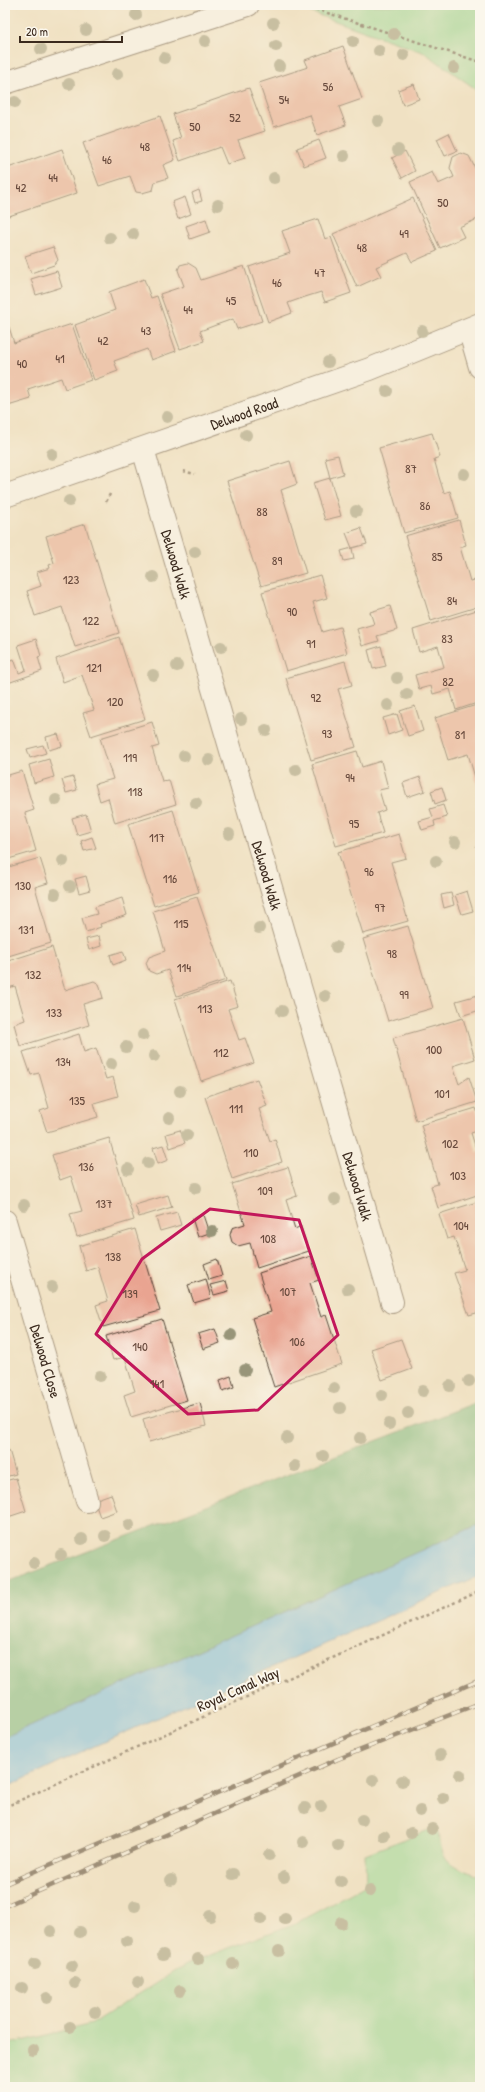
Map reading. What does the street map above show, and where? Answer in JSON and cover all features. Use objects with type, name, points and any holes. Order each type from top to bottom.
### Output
[{"type":"street","points":[[5,83],[248,5]]},
{"type":"street","points":[[474,327],[480,367]]},
{"type":"street","name":"Delwood Road","points":[[5,496],[370,369],[474,327]]},
{"type":"street","name":"Delwood Walk","points":[[143,449],[392,1302]]},
{"type":"street","name":"Delwood Close","points":[[5,1221],[87,1501]]},
{"type":"path","points":[[311,5],[318,10],[480,62]]},
{"type":"path","points":[[183,471],[195,474]]},
{"type":"path","points":[[106,502],[111,492]]},
{"type":"path","name":"Royal Canal Way","points":[[5,1807],[480,1591]]},
{"type":"highlighted area","points":[[210,1209],[299,1220],[338,1335],[258,1410],[188,1414],[96,1334],[142,1259]]},
{"type":"green space","points":[[315,5],[480,5],[480,92],[425,53],[310,12]]},
{"type":"green space","points":[[480,1401],[480,1524],[5,1737],[5,1583]]},
{"type":"green space","points":[[437,1827],[441,1848],[448,1860],[460,1869],[480,1876],[480,2087],[5,2087],[5,2045],[92,2024],[186,1964],[296,1923],[366,1885],[365,1854]]},
{"type":"water","points":[[480,1524],[480,1575],[72,1756],[5,1788],[5,1737]]},
{"type":"building","points":[[343,46],[362,99],[339,107],[346,125],[317,135],[310,115],[274,127],[259,83],[308,67],[305,60]]},
{"type":"building","points":[[414,84],[419,99],[403,105],[398,90]]},
{"type":"building","points":[[249,88],[265,131],[238,140],[245,158],[227,164],[220,147],[180,161],[173,141],[181,138],[173,114]]},
{"type":"building","points":[[160,116],[175,160],[163,165],[168,178],[155,182],[153,190],[142,193],[136,192],[130,176],[99,186],[83,143]]},
{"type":"building","points":[[449,133],[457,151],[445,156],[437,139]]},
{"type":"building","points":[[319,140],[326,158],[304,166],[297,148]]},
{"type":"building","points":[[62,149],[77,193],[9,216],[5,205],[5,169]]},
{"type":"building","points":[[405,151],[415,171],[402,178],[392,158]]},
{"type":"building","points":[[461,153],[469,156],[475,168],[480,165],[480,218],[459,227],[464,237],[440,248],[410,182],[432,172],[438,184],[454,177],[450,168],[453,157]]},
{"type":"building","points":[[199,190],[202,201],[195,203],[192,193]]},
{"type":"building","points":[[185,197],[191,214],[178,219],[172,202]]},
{"type":"building","points":[[413,198],[437,251],[412,262],[407,253],[376,267],[381,276],[357,287],[333,234]]},
{"type":"building","points":[[206,219],[210,232],[190,239],[186,226]]},
{"type":"building","points":[[318,219],[325,239],[331,237],[351,293],[325,302],[321,292],[305,297],[288,303],[292,313],[268,322],[249,267],[290,253],[282,231]]},
{"type":"building","points":[[53,247],[58,260],[54,265],[31,273],[25,256]]},
{"type":"building","points":[[188,263],[196,268],[201,280],[244,266],[262,321],[237,329],[233,319],[200,331],[204,341],[180,349],[160,294],[184,286],[178,270],[180,265]]},
{"type":"building","points":[[57,271],[62,287],[36,295],[31,279]]},
{"type":"building","points":[[144,279],[151,298],[157,296],[176,351],[151,360],[147,349],[114,361],[118,371],[94,380],[75,325],[115,310],[109,292]]},
{"type":"building","points":[[72,324],[91,380],[65,389],[61,378],[28,389],[31,399],[8,406],[5,397],[5,329],[9,327],[14,343]]},
{"type":"building","points":[[432,433],[440,457],[434,459],[439,477],[444,493],[450,491],[458,518],[404,533],[379,448]]},
{"type":"building","points":[[338,455],[343,474],[330,478],[325,458]]},
{"type":"building","points":[[290,461],[297,484],[281,490],[306,573],[261,586],[227,481]]},
{"type":"building","points":[[330,478],[341,516],[325,520],[313,483]]},
{"type":"building","points":[[459,520],[466,545],[460,547],[470,581],[476,580],[480,593],[480,606],[431,621],[405,536]]},
{"type":"building","points":[[85,524],[119,633],[75,647],[62,607],[35,616],[27,591],[41,586],[37,572],[50,568],[49,565],[54,563],[46,536]]},
{"type":"building","points":[[361,528],[367,544],[352,548],[346,533]]},
{"type":"building","points":[[352,548],[354,559],[344,561],[341,551]]},
{"type":"building","points":[[320,575],[327,598],[313,602],[322,632],[340,627],[347,653],[286,671],[262,592]]},
{"type":"building","points":[[390,606],[397,630],[377,636],[379,641],[362,646],[357,629],[374,624],[370,612]]},
{"type":"building","points":[[480,609],[480,702],[456,710],[450,689],[433,694],[431,686],[419,689],[415,675],[444,667],[438,646],[419,652],[413,630]]},
{"type":"building","points":[[119,637],[145,719],[91,736],[83,713],[94,710],[82,675],[63,682],[56,659]]},
{"type":"building","points":[[36,639],[41,656],[38,657],[42,671],[5,684],[5,662],[14,659],[19,673],[26,670],[18,645]]},
{"type":"building","points":[[381,646],[386,666],[373,669],[368,650]]},
{"type":"building","points":[[345,661],[352,685],[338,689],[356,747],[311,760],[286,678]]},
{"type":"building","points":[[480,704],[480,794],[468,754],[448,760],[435,718]]},
{"type":"building","points":[[415,706],[423,731],[408,736],[400,711]]},
{"type":"building","points":[[397,714],[402,730],[388,735],[383,718]]},
{"type":"building","points":[[152,722],[159,746],[152,748],[162,781],[169,780],[176,804],[115,823],[108,798],[100,801],[95,784],[113,779],[100,738]]},
{"type":"building","points":[[58,734],[62,746],[49,750],[46,737]]},
{"type":"building","points":[[43,745],[46,753],[30,758],[27,749]]},
{"type":"building","points":[[357,751],[362,767],[381,761],[388,788],[379,790],[385,810],[377,813],[383,833],[336,846],[312,764]]},
{"type":"building","points":[[49,759],[54,777],[34,783],[29,765]]},
{"type":"building","points":[[22,771],[34,810],[25,813],[36,851],[5,860],[5,776]]},
{"type":"building","points":[[73,777],[77,790],[66,793],[62,780]]},
{"type":"building","points":[[420,777],[425,791],[407,797],[403,783]]},
{"type":"building","points":[[442,787],[446,800],[435,804],[431,791]]},
{"type":"building","points":[[443,805],[447,817],[434,821],[435,826],[422,830],[419,821],[433,817],[430,809]]},
{"type":"building","points":[[173,810],[199,892],[154,906],[128,824]]},
{"type":"building","points":[[86,814],[91,831],[77,835],[72,818]]},
{"type":"building","points":[[399,834],[406,858],[391,862],[408,921],[363,934],[338,852]]},
{"type":"building","points":[[92,837],[96,848],[84,851],[81,841]]},
{"type":"building","points":[[480,845],[480,858],[476,846]]},
{"type":"building","points":[[40,858],[48,883],[35,887],[51,943],[5,957],[5,868]]},
{"type":"building","points":[[86,876],[90,890],[79,893],[75,879]]},
{"type":"building","points":[[467,891],[473,911],[462,914],[455,895]]},
{"type":"building","points":[[451,893],[454,905],[444,908],[441,895]]},
{"type":"building","points":[[197,897],[226,980],[177,996],[168,970],[156,974],[149,971],[146,963],[149,957],[165,951],[153,911]]},
{"type":"building","points":[[122,898],[127,915],[100,924],[101,927],[86,932],[82,918],[97,914],[95,907]]},
{"type":"building","points":[[408,926],[433,1008],[388,1021],[363,939]]},
{"type":"building","points":[[99,936],[101,946],[89,950],[86,939]]},
{"type":"building","points":[[52,947],[65,990],[94,981],[99,984],[103,998],[83,1004],[89,1025],[20,1046],[14,1024],[25,1020],[15,986],[5,989],[5,962]]},
{"type":"building","points":[[123,951],[126,960],[113,965],[110,955]]},
{"type":"building","points":[[230,981],[238,1006],[228,1009],[239,1040],[245,1038],[254,1063],[201,1081],[175,999]]},
{"type":"building","points":[[478,995],[480,1010],[461,1016],[456,1001]]},
{"type":"building","points":[[463,1018],[475,1059],[453,1066],[459,1084],[469,1077],[477,1102],[416,1121],[393,1038]]},
{"type":"building","points":[[79,1034],[84,1052],[96,1048],[106,1079],[113,1077],[118,1096],[94,1103],[98,1117],[47,1132],[40,1111],[49,1108],[39,1073],[31,1075],[23,1052]]},
{"type":"building","points":[[257,1079],[267,1106],[259,1109],[270,1141],[275,1139],[282,1162],[232,1179],[205,1097]]},
{"type":"building","points":[[476,1108],[480,1120],[480,1130],[471,1133],[477,1152],[480,1151],[480,1194],[438,1208],[431,1186],[438,1184],[421,1125]]},
{"type":"building","points":[[180,1130],[185,1143],[170,1148],[166,1134]]},
{"type":"building","points":[[109,1138],[134,1220],[77,1237],[70,1214],[82,1211],[71,1176],[60,1180],[52,1155]]},
{"type":"building","points":[[163,1145],[168,1160],[158,1164],[153,1148]]},
{"type":"building","points":[[288,1167],[297,1196],[286,1200],[295,1229],[301,1226],[309,1251],[257,1268],[250,1243],[238,1246],[232,1242],[230,1235],[232,1228],[245,1224],[232,1184]]},
{"type":"building","points":[[168,1195],[172,1207],[139,1217],[135,1205]]},
{"type":"building","points":[[480,1201],[480,1312],[469,1315],[454,1273],[465,1270],[454,1237],[447,1239],[439,1214]]},
{"type":"building","points":[[177,1212],[181,1225],[160,1231],[156,1218]]},
{"type":"building","points":[[203,1215],[209,1233],[198,1237],[192,1218]]},
{"type":"building","points":[[135,1229],[160,1311],[103,1327],[96,1305],[108,1301],[98,1267],[86,1271],[79,1246]]},
{"type":"building","points":[[311,1256],[319,1280],[310,1283],[321,1317],[326,1315],[342,1364],[274,1387],[252,1318],[271,1312],[259,1273]]},
{"type":"building","points":[[217,1259],[222,1276],[209,1280],[204,1264]]},
{"type":"building","points":[[206,1279],[211,1298],[194,1303],[188,1285]]},
{"type":"building","points":[[226,1281],[229,1291],[214,1295],[210,1285]]},
{"type":"building","points":[[162,1319],[187,1400],[131,1417],[124,1395],[135,1391],[125,1357],[113,1360],[106,1336]]},
{"type":"building","points":[[215,1329],[220,1343],[203,1349],[198,1334]]},
{"type":"building","points":[[401,1339],[412,1369],[382,1380],[371,1349]]},
{"type":"building","points":[[231,1376],[234,1387],[223,1391],[220,1380]]},
{"type":"building","points":[[200,1403],[206,1426],[149,1442],[143,1419]]},
{"type":"building","points":[[9,1450],[16,1474],[5,1477],[5,1451]]},
{"type":"building","points":[[16,1478],[26,1511],[5,1518],[5,1481]]},
{"type":"building","points":[[111,1494],[117,1511],[100,1517],[94,1500]]},
{"type":"railway","points":[[5,1884],[480,1680]]},
{"type":"railway","points":[[5,1906],[338,1759],[480,1703]]}]
